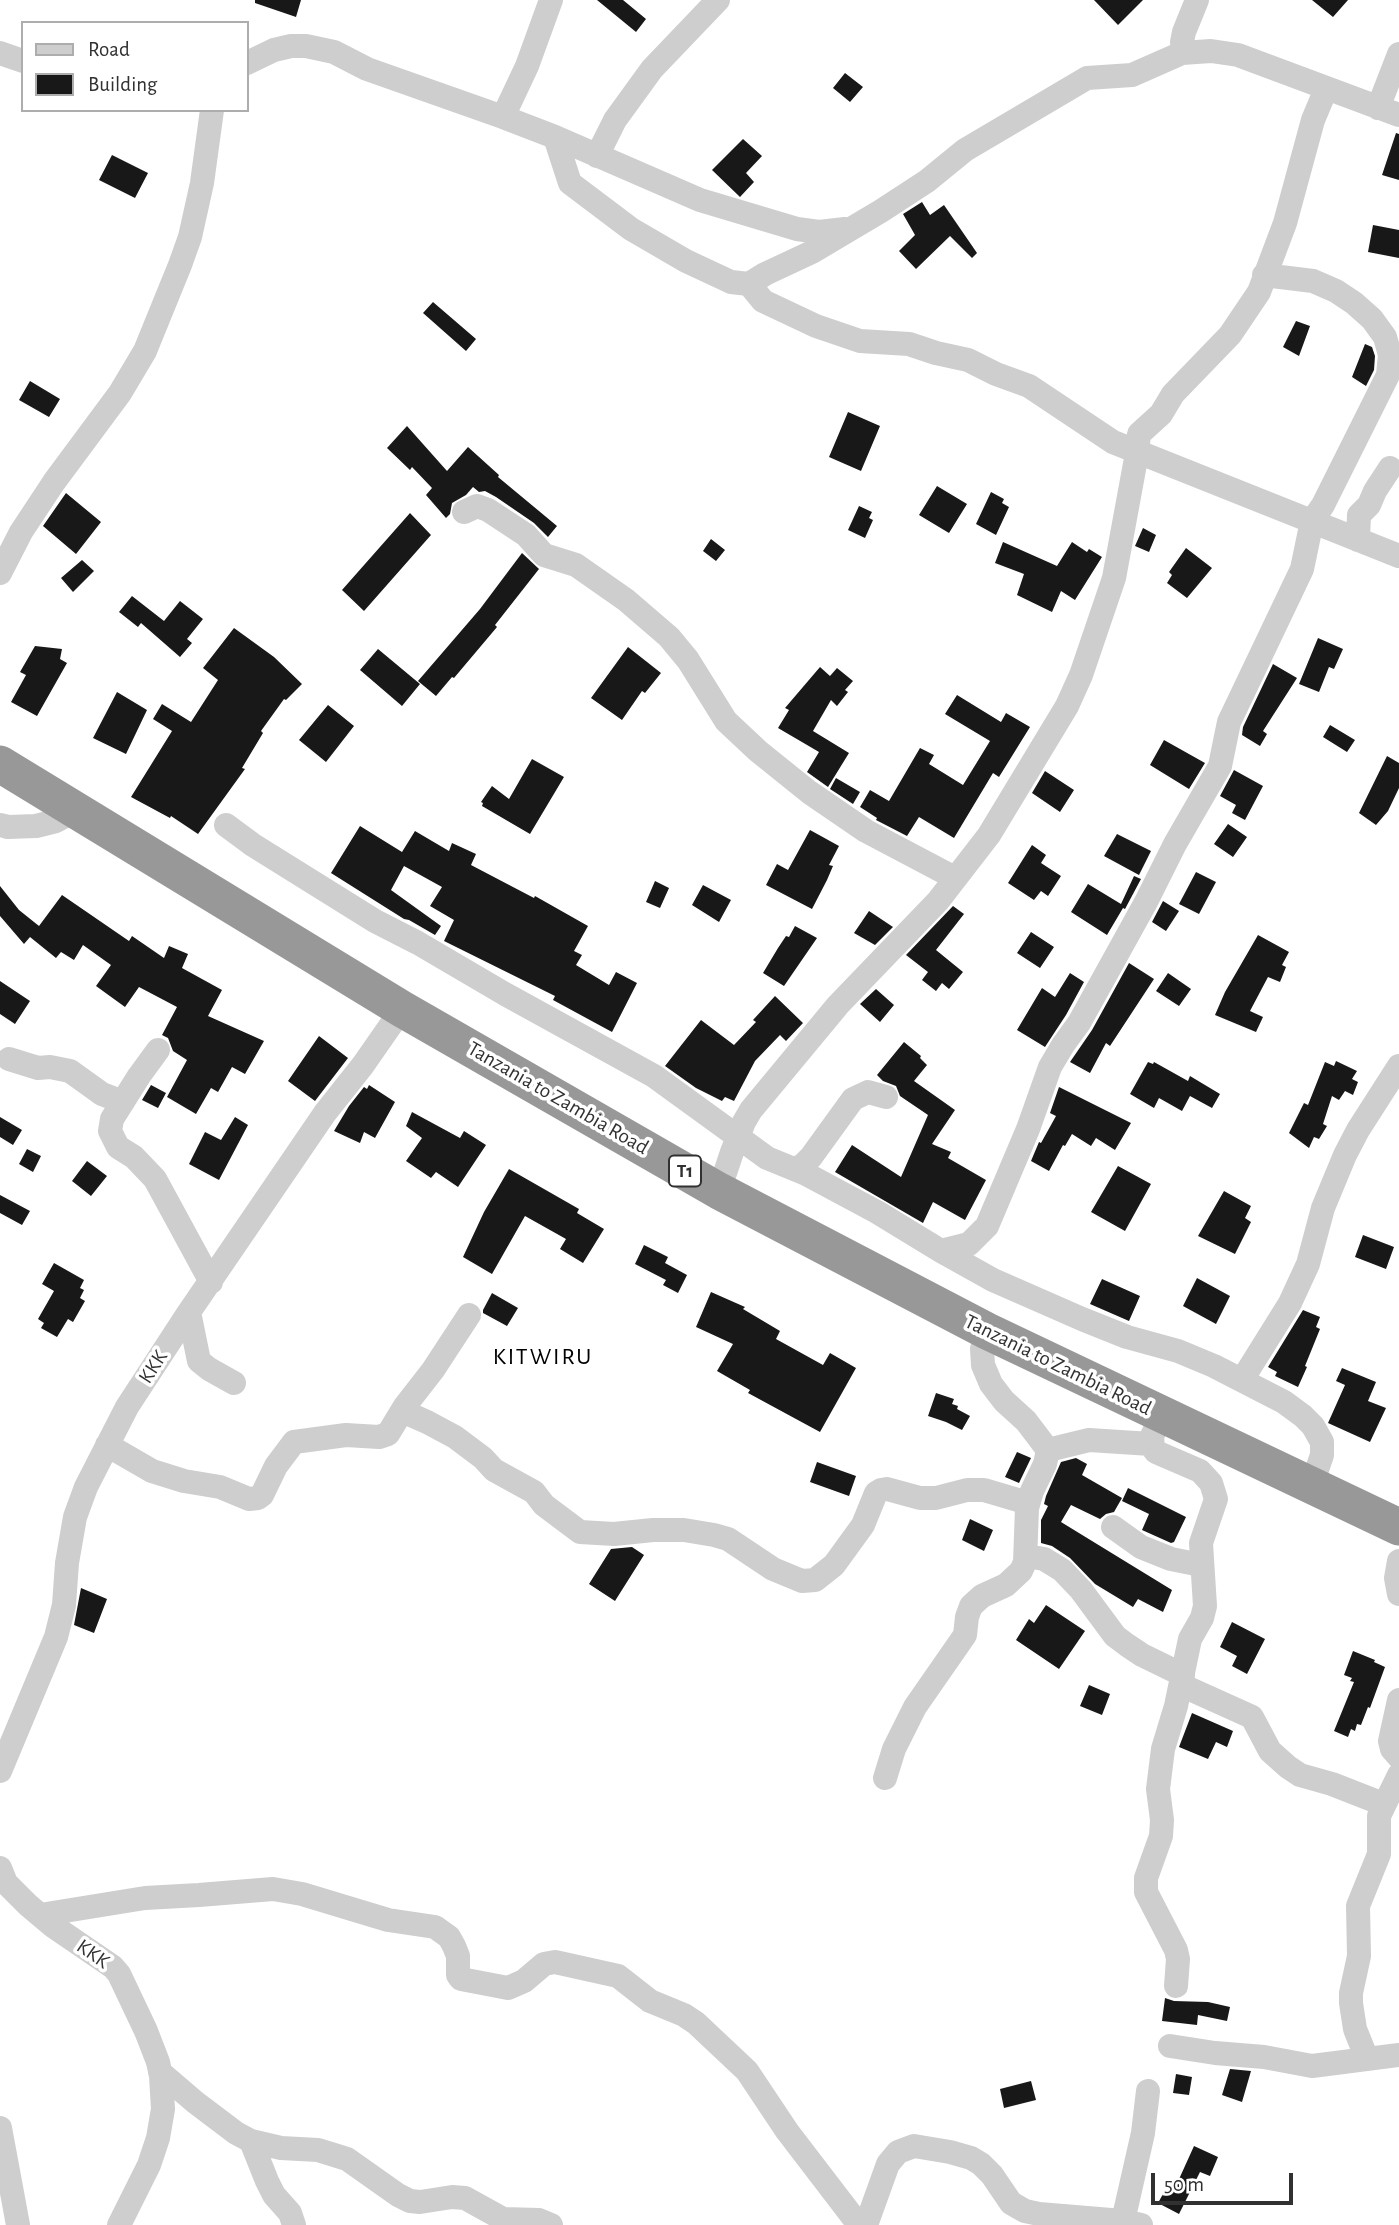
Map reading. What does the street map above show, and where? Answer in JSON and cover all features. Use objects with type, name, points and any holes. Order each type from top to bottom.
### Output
[{"type":"highway","name":"Tanzania to Zambia Road","points":[[0,764],[402,1009],[719,1191],[987,1331],[1156,1429],[1311,1487],[1399,1527]]},
{"type":"street","points":[[503,117],[527,66],[551,0]]},
{"type":"street","points":[[597,156],[615,120],[652,69],[718,0]]},
{"type":"street","points":[[1183,53],[1184,32],[1198,0]]},
{"type":"street","points":[[248,63],[274,50],[306,46],[334,52],[367,69],[555,137],[700,200],[797,229],[819,232],[851,229]]},
{"type":"street","points":[[555,137],[570,183],[631,229],[686,261],[731,282],[749,284],[851,229],[927,181],[965,150],[1087,78],[1132,75],[1183,53],[1211,51],[1238,55],[1388,112],[1399,54]]},
{"type":"street","points":[[0,53],[21,60]]},
{"type":"street","points":[[719,1191],[738,1137],[751,1110],[830,1014],[938,901],[956,878],[1016,794],[1067,706],[1081,675],[1114,578],[1139,434],[1161,414],[1173,394],[1230,335],[1259,292],[1285,223],[1313,120],[1326,89]]},
{"type":"street","points":[[0,573],[21,532],[54,482],[120,393],[145,351],[190,237],[202,183],[212,112]]},
{"type":"street","points":[[941,1251],[969,1244],[987,1226],[1051,1067],[1079,1023],[1220,766],[1229,722],[1302,569],[1312,521],[1323,505],[1388,375],[1390,355],[1385,337],[1372,319],[1336,291],[1313,281],[1264,275]]},
{"type":"street","points":[[749,284],[763,300],[816,326],[860,341],[909,344],[936,354],[968,360],[1029,386],[1114,442],[1137,453],[1189,471],[1399,556]]},
{"type":"street","points":[[1358,540],[1359,515],[1369,505],[1391,468]]},
{"type":"street","points":[[464,512],[477,506],[488,510],[526,535],[544,555],[576,565],[626,600],[669,637],[688,660],[726,721],[750,744],[809,792],[857,825],[956,878]]},
{"type":"street","points":[[0,825],[36,826],[56,821],[75,811]]},
{"type":"street","points":[[226,825],[253,845],[375,921],[654,1076],[767,1158],[877,1212],[978,1272],[1037,1297],[1066,1313],[1127,1337],[1178,1351],[1284,1402],[1303,1416],[1322,1443],[1322,1455],[1311,1487]]},
{"type":"street","name":"KKK","points":[[0,1771],[56,1637],[64,1605],[67,1563],[75,1517],[86,1486],[127,1406],[325,1113],[402,1009]]},
{"type":"street","points":[[158,1050],[109,1126],[118,1147],[134,1157],[155,1179],[211,1282]]},
{"type":"street","points":[[9,1059],[38,1068],[50,1067],[70,1071],[102,1094],[123,1102]]},
{"type":"street","points":[[1242,1380],[1290,1303],[1306,1271],[1323,1208],[1345,1155],[1399,1066]]},
{"type":"street","points":[[794,1169],[811,1157],[853,1099],[868,1092],[886,1097]]},
{"type":"street","points":[[189,1312],[199,1360],[234,1383]]},
{"type":"street","points":[[107,1446],[152,1471],[184,1481],[220,1487],[254,1499],[262,1495],[276,1466],[294,1442],[345,1435],[383,1436],[391,1430],[469,1315]]},
{"type":"street","points":[[885,1778],[894,1749],[915,1707],[965,1635],[971,1606],[982,1595],[1000,1588],[1014,1578],[1021,1571],[1027,1556],[1025,1528],[1028,1503],[1045,1464],[1048,1450],[1026,1421],[1004,1401],[991,1384],[983,1365],[982,1349],[987,1331]]},
{"type":"street","points":[[402,1411],[455,1437],[494,1470],[534,1492],[548,1509],[580,1532],[614,1534],[684,1530],[714,1535],[728,1539],[784,1575],[802,1581],[815,1580],[835,1565],[863,1525],[876,1493],[881,1490],[936,1498],[967,1490],[984,1490],[1028,1503]]},
{"type":"street","points":[[1048,1450],[1156,1429],[1156,1452],[1200,1471],[1211,1483],[1214,1491],[1216,1504],[1201,1543],[1206,1603],[1191,1639],[1159,1767],[1157,1789],[1162,1820],[1161,1836],[1145,1885],[1149,1899],[1176,1950],[1176,1986]]},
{"type":"street","points":[[1112,1527],[1141,1547],[1171,1559],[1201,1565]]},
{"type":"street","points":[[1027,1556],[1044,1559],[1062,1570],[1081,1590],[1115,1636],[1182,1680],[1252,1717],[1270,1751],[1288,1767],[1300,1774],[1383,1804]]},
{"type":"street","points":[[1399,1560],[1396,1577],[1399,1594]]},
{"type":"street","points":[[1399,1700],[1390,1741],[1392,1749],[1399,1757]]},
{"type":"street","points":[[1367,2059],[1355,2029],[1351,1993],[1359,1955],[1358,1906],[1379,1854],[1378,1826],[1383,1804],[1399,1774]]},
{"type":"street","name":"KKK","points":[[1,1875],[13,1891],[53,1926],[113,1967],[119,1974],[159,2067]]},
{"type":"street","points":[[40,1914],[145,1898],[274,1889],[302,1894],[388,1920],[435,1927],[450,1937],[458,1956],[458,1975],[461,1979],[509,1988],[524,1981],[544,1964],[555,1962],[618,1976],[650,2001],[696,2023],[747,2071],[787,2131],[859,2225]]},
{"type":"street","points":[[1170,2046],[1264,2057],[1312,2066],[1399,2055]]},
{"type":"street","points":[[159,2067],[195,2102],[251,2141],[281,2148],[318,2150],[347,2159],[410,2201],[466,2198],[503,2219],[539,2220],[551,2225]]},
{"type":"street","points":[[119,2225],[149,2165],[158,2138],[163,2109],[159,2067]]},
{"type":"street","points":[[866,2225],[888,2164],[898,2152],[914,2147],[971,2158],[992,2175],[1011,2203],[1025,2211],[1132,2223],[1148,2091]]},
{"type":"street","points":[[0,2128],[18,2225]]},
{"type":"street","points":[[251,2141],[274,2195],[290,2213],[294,2225]]},
{"type":"building","points":[[255,0],[301,0],[296,17],[255,3]]},
{"type":"building","points":[[597,0],[623,0],[646,19],[636,32]]},
{"type":"building","points":[[1094,0],[1143,0],[1118,25]]},
{"type":"building","points":[[1312,0],[1348,0],[1333,17]]},
{"type":"building","points":[[845,73],[863,87],[850,102],[833,88]]},
{"type":"building","points":[[1396,133],[1399,134],[1399,180],[1382,175]]},
{"type":"building","points":[[743,139],[762,156],[746,173],[754,182],[740,197],[712,170]]},
{"type":"building","points":[[112,155],[148,173],[135,198],[99,180]]},
{"type":"building","points":[[922,202],[930,215],[944,205],[977,253],[972,258],[950,236],[916,269],[899,251],[915,235],[903,214]]},
{"type":"building","points":[[1373,225],[1399,230],[1399,258],[1368,252]]},
{"type":"building","points":[[433,302],[476,339],[466,351],[423,313]]},
{"type":"building","points":[[1296,321],[1310,326],[1299,356],[1283,347]]},
{"type":"building","points":[[1365,344],[1372,347],[1375,356],[1374,370],[1366,386],[1352,377]]},
{"type":"building","points":[[30,381],[60,399],[49,417],[19,400]]},
{"type":"building","points":[[848,412],[880,426],[861,471],[829,457]]},
{"type":"building","points":[[407,426],[447,471],[468,447],[499,475],[498,477],[557,526],[548,537],[534,523],[496,497],[485,491],[479,492],[473,487],[466,495],[452,503],[450,514],[446,518],[426,495],[432,488],[412,467],[410,470],[387,448]]},
{"type":"building","points":[[937,486],[967,504],[949,533],[919,515]]},
{"type":"building","points":[[991,492],[1004,499],[1002,503],[1009,507],[996,535],[976,524]]},
{"type":"building","points":[[66,493],[101,522],[76,554],[43,526]]},
{"type":"building","points":[[859,506],[872,512],[869,518],[873,520],[865,538],[848,530]]},
{"type":"building","points":[[410,513],[431,535],[364,611],[342,590]]},
{"type":"building","points":[[1143,528],[1156,535],[1149,552],[1135,546]]},
{"type":"building","points":[[711,539],[725,550],[716,561],[703,551]]},
{"type":"building","points":[[1003,542],[1057,566],[1072,542],[1087,552],[1089,549],[1102,557],[1075,600],[1061,591],[1052,612],[1017,595],[1024,574],[995,563]]},
{"type":"building","points":[[1186,548],[1212,568],[1187,598],[1167,583],[1172,575],[1169,572]]},
{"type":"building","points":[[522,553],[539,569],[495,625],[497,627],[436,696],[418,681],[480,609]]},
{"type":"building","points":[[82,560],[94,571],[73,592],[61,578]]},
{"type":"building","points":[[132,596],[164,621],[180,601],[203,619],[187,639],[192,643],[180,657],[141,623],[138,627],[119,612]]},
{"type":"building","points":[[234,628],[274,657],[302,684],[284,699],[261,731],[263,733],[242,768],[245,769],[198,834],[171,816],[170,818],[131,797],[172,731],[153,719],[162,704],[191,722],[218,680],[203,668]]},
{"type":"building","points":[[1318,638],[1343,649],[1334,669],[1329,667],[1319,692],[1299,684]]},
{"type":"building","points":[[35,646],[62,649],[60,659],[67,663],[37,716],[11,702],[26,675],[20,672]]},
{"type":"building","points":[[628,647],[661,673],[645,693],[642,691],[622,720],[591,698]]},
{"type":"building","points":[[378,649],[420,684],[402,706],[360,670]]},
{"type":"building","points":[[1273,664],[1297,678],[1263,731],[1267,734],[1260,746],[1242,735],[1243,727]]},
{"type":"building","points":[[820,667],[830,676],[837,668],[853,681],[837,706],[831,700],[813,731],[849,753],[828,787],[807,772],[819,752],[778,728],[789,710],[785,708]]},
{"type":"building","points":[[117,692],[147,710],[126,754],[93,738]]},
{"type":"building","points":[[957,695],[1001,722],[1006,713],[1030,727],[999,777],[993,773],[954,838],[919,817],[907,836],[876,820],[877,818],[860,807],[870,790],[889,801],[920,748],[934,755],[929,764],[963,785],[990,741],[945,714]]},
{"type":"building","points":[[328,705],[354,726],[326,762],[299,740]]},
{"type":"building","points":[[1330,725],[1355,740],[1347,752],[1323,737]]},
{"type":"building","points":[[1164,740],[1205,763],[1189,789],[1150,765]]},
{"type":"building","points":[[1387,756],[1399,763],[1399,788],[1388,811],[1376,825],[1359,813]]},
{"type":"building","points":[[532,759],[564,777],[530,834],[482,806],[481,802],[492,786],[509,799]]},
{"type":"building","points":[[1234,770],[1263,786],[1245,820],[1232,813],[1236,805],[1220,796]]},
{"type":"building","points":[[1045,771],[1074,790],[1060,812],[1032,793]]},
{"type":"building","points":[[836,778],[860,792],[853,804],[830,789]]},
{"type":"building","points":[[1228,824],[1247,837],[1233,857],[1214,844]]},
{"type":"building","points":[[360,826],[402,852],[415,831],[449,851],[452,843],[476,854],[471,865],[588,926],[574,951],[582,955],[576,965],[609,985],[616,972],[637,983],[612,1032],[553,1000],[555,996],[444,941],[454,920],[430,906],[442,887],[404,866],[391,890],[441,926],[435,935],[404,919],[331,873]]},
{"type":"building","points":[[810,830],[839,846],[829,865],[833,866],[827,880],[812,909],[766,885],[777,864],[788,870]]},
{"type":"building","points":[[1117,834],[1151,851],[1139,875],[1104,856]]},
{"type":"building","points":[[1032,845],[1046,855],[1041,863],[1061,876],[1048,896],[1041,891],[1034,900],[1008,883]]},
{"type":"building","points":[[1196,872],[1216,882],[1199,914],[1179,904]]},
{"type":"building","points":[[1134,876],[1141,879],[1107,935],[1071,912],[1088,884],[1121,904]]},
{"type":"building","points":[[655,881],[669,888],[660,908],[646,902]]},
{"type":"building","points":[[703,885],[731,900],[719,922],[692,905]]},
{"type":"building","points":[[0,886],[19,910],[39,926],[62,895],[129,941],[132,936],[164,958],[169,946],[188,954],[182,968],[222,990],[208,1016],[264,1041],[245,1074],[232,1067],[218,1092],[211,1088],[196,1114],[167,1097],[187,1060],[173,1051],[168,1038],[162,1035],[177,1007],[139,987],[125,1007],[96,986],[111,965],[83,945],[74,960],[61,952],[56,958],[30,937],[24,944],[0,916]]},
{"type":"building","points":[[1163,901],[1179,911],[1166,931],[1152,922]]},
{"type":"building","points":[[953,906],[964,914],[936,950],[963,972],[949,989],[942,983],[936,991],[922,980],[928,972],[906,955]]},
{"type":"building","points":[[869,911],[893,927],[875,945],[854,933]]},
{"type":"building","points":[[795,926],[817,938],[784,986],[763,973]]},
{"type":"building","points":[[1031,932],[1054,947],[1040,968],[1017,953]]},
{"type":"building","points":[[1258,935],[1289,952],[1282,965],[1286,967],[1280,982],[1268,977],[1250,1011],[1263,1017],[1256,1032],[1215,1015]]},
{"type":"building","points":[[1129,963],[1154,979],[1110,1046],[1106,1043],[1090,1073],[1070,1062],[1092,1030]]},
{"type":"building","points":[[1070,973],[1084,982],[1045,1047],[1017,1030],[1042,988],[1055,997]]},
{"type":"building","points":[[1168,973],[1191,989],[1179,1006],[1156,991]]},
{"type":"building","points":[[0,981],[30,1001],[15,1024],[0,1014]]},
{"type":"building","points":[[876,989],[894,1005],[880,1022],[860,1004]]},
{"type":"building","points":[[775,996],[803,1023],[786,1041],[780,1035],[755,1061],[734,1101],[725,1097],[722,1101],[696,1088],[665,1066],[701,1020],[734,1045],[756,1022],[753,1020]]},
{"type":"building","points":[[319,1036],[348,1058],[315,1101],[288,1081]]},
{"type":"building","points":[[904,1042],[921,1056],[927,1065],[914,1081],[955,1110],[932,1144],[951,1152],[948,1158],[986,1180],[965,1220],[933,1202],[923,1223],[835,1172],[852,1145],[901,1177],[928,1115],[900,1096],[896,1086],[883,1081],[877,1075]]},
{"type":"building","points":[[1336,1061],[1357,1071],[1352,1079],[1358,1082],[1353,1095],[1345,1091],[1339,1100],[1332,1096],[1323,1124],[1327,1126],[1319,1139],[1314,1137],[1309,1148],[1289,1133],[1304,1103],[1308,1105],[1325,1062],[1334,1066]]},
{"type":"building","points":[[1148,1062],[1154,1062],[1188,1081],[1190,1076],[1220,1094],[1212,1108],[1190,1096],[1182,1111],[1159,1098],[1154,1108],[1130,1094]]},
{"type":"building","points":[[151,1085],[166,1093],[158,1108],[142,1100]]},
{"type":"building","points":[[369,1085],[395,1102],[375,1138],[364,1132],[360,1143],[334,1131],[349,1106],[364,1087],[367,1089]]},
{"type":"building","points":[[1059,1087],[1131,1123],[1115,1150],[1096,1138],[1091,1146],[1072,1134],[1049,1171],[1031,1161],[1039,1142],[1041,1143],[1056,1116],[1050,1113]]},
{"type":"building","points":[[412,1112],[460,1138],[464,1131],[486,1145],[458,1187],[436,1172],[431,1178],[406,1161],[422,1138],[406,1126]]},
{"type":"building","points":[[0,1117],[22,1130],[13,1145],[0,1137]]},
{"type":"building","points":[[235,1117],[248,1125],[219,1180],[189,1164],[205,1132],[221,1140]]},
{"type":"building","points":[[27,1149],[41,1156],[33,1172],[19,1164]]},
{"type":"building","points":[[87,1161],[107,1176],[91,1196],[72,1181]]},
{"type":"building","points":[[1118,1166],[1151,1184],[1125,1231],[1091,1212]]},
{"type":"building","points":[[509,1169],[579,1209],[577,1213],[604,1229],[583,1263],[560,1249],[566,1239],[525,1216],[492,1274],[463,1257],[484,1212]]},
{"type":"building","points":[[1224,1191],[1251,1206],[1245,1218],[1251,1222],[1235,1254],[1198,1236]]},
{"type":"building","points":[[0,1195],[30,1211],[22,1225],[0,1213]]},
{"type":"building","points":[[1363,1235],[1394,1247],[1386,1269],[1355,1257]]},
{"type":"building","points":[[644,1245],[668,1257],[665,1263],[687,1275],[678,1293],[663,1285],[666,1280],[635,1264]]},
{"type":"building","points":[[54,1263],[84,1280],[80,1288],[84,1290],[80,1298],[85,1301],[73,1322],[68,1319],[57,1337],[41,1328],[44,1323],[38,1319],[54,1291],[42,1284]]},
{"type":"building","points":[[1197,1278],[1230,1296],[1216,1324],[1183,1306]]},
{"type":"building","points":[[1102,1279],[1140,1296],[1129,1321],[1090,1304]]},
{"type":"building","points":[[711,1292],[745,1307],[743,1309],[780,1331],[776,1339],[823,1365],[830,1353],[856,1368],[820,1432],[748,1393],[750,1390],[717,1371],[733,1344],[696,1327]]},
{"type":"building","points":[[492,1293],[518,1308],[507,1326],[483,1313]]},
{"type":"building","points":[[1303,1310],[1320,1317],[1316,1327],[1320,1329],[1298,1387],[1275,1376],[1277,1372],[1268,1367]]},
{"type":"building","points":[[1342,1368],[1376,1382],[1368,1401],[1386,1408],[1370,1442],[1328,1423],[1345,1385],[1336,1381]]},
{"type":"building","points":[[936,1393],[954,1399],[952,1404],[970,1416],[962,1430],[928,1416]]},
{"type":"building","points":[[1017,1452],[1031,1458],[1019,1483],[1005,1477]]},
{"type":"building","points":[[1076,1458],[1087,1464],[1082,1475],[1122,1498],[1114,1512],[1100,1519],[1071,1505],[1061,1522],[1172,1590],[1163,1612],[1138,1599],[1133,1607],[1095,1584],[1070,1558],[1052,1546],[1041,1543],[1041,1520],[1048,1506],[1044,1504],[1046,1496],[1061,1462]]},
{"type":"building","points":[[817,1462],[856,1476],[849,1496],[810,1482]]},
{"type":"building","points":[[1128,1488],[1186,1517],[1174,1542],[1142,1530],[1149,1514],[1122,1501]]},
{"type":"building","points":[[970,1519],[993,1530],[984,1551],[962,1540]]},
{"type":"building","points":[[632,1547],[644,1555],[615,1601],[589,1584],[611,1549]]},
{"type":"building","points":[[81,1588],[107,1599],[94,1633],[74,1625]]},
{"type":"building","points":[[1046,1605],[1085,1631],[1059,1669],[1016,1640],[1029,1619],[1034,1623]]},
{"type":"building","points":[[1232,1622],[1265,1639],[1247,1674],[1232,1666],[1237,1656],[1220,1647]]},
{"type":"building","points":[[1353,1651],[1385,1667],[1370,1708],[1368,1707],[1361,1725],[1357,1724],[1355,1731],[1351,1729],[1348,1737],[1334,1731],[1354,1682],[1350,1681],[1352,1678],[1344,1675]]},
{"type":"building","points":[[1089,1685],[1110,1694],[1102,1715],[1080,1706]]},
{"type":"building","points":[[1192,1713],[1233,1731],[1227,1747],[1216,1742],[1208,1759],[1179,1747]]},
{"type":"building","points":[[1165,1998],[1230,2007],[1227,2021],[1198,2015],[1197,2025],[1162,2021]]},
{"type":"building","points":[[1230,2069],[1251,2071],[1242,2102],[1222,2095]]},
{"type":"building","points":[[1176,2074],[1192,2077],[1189,2095],[1173,2093]]},
{"type":"building","points":[[1031,2081],[1036,2100],[1004,2108],[1000,2089]]},
{"type":"building","points":[[1194,2146],[1218,2157],[1210,2176],[1200,2172],[1179,2214],[1158,2203],[1168,2185],[1175,2188]]},
{"type":"district","name":"KITWIRU","points":[[543,1357]]}]
